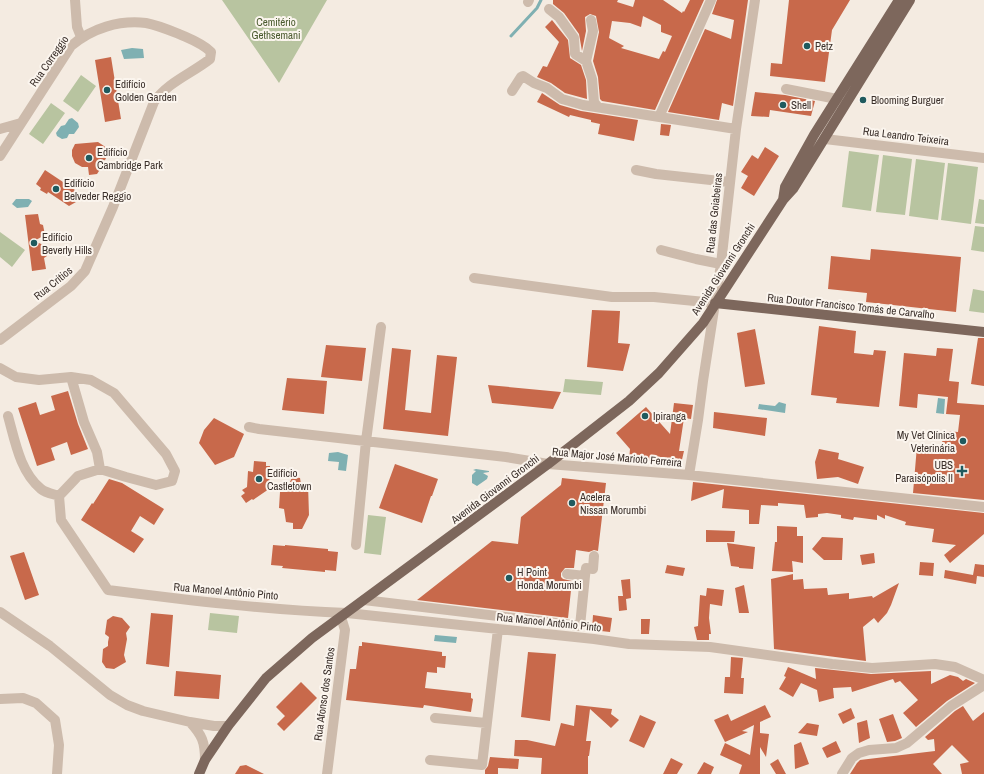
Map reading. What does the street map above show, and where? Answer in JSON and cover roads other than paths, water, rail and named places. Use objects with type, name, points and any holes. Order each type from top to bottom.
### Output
[{"type":"main road","name":"Avenida Giovanni Gronchi","points":[[783,200],[785,187],[814,135],[899,0]]},
{"type":"main road","name":"Avenida Giovanni Gronchi","points":[[199,774],[206,760],[228,726],[266,678],[312,638],[548,464],[629,401],[659,373],[703,323],[783,200],[793,189],[910,0]]},
{"type":"main road","points":[[825,138],[821,138],[820,135],[839,101],[844,87]]},
{"type":"main road","name":"Rua Doutor Francisco Tomás de Carvalho","points":[[715,304],[984,332]]},
{"type":"street","points":[[75,0],[77,27],[81,37]]},
{"type":"street","points":[[659,117],[711,0]]},
{"type":"street","name":"Rua das Goiabeiras","points":[[689,475],[721,264],[729,182],[755,0]]},
{"type":"street","points":[[549,9],[559,17],[574,38],[574,54],[586,61]]},
{"type":"street","points":[[591,20],[593,31],[586,61],[592,78],[596,103]]},
{"type":"street","name":"Rua Correggio","points":[[0,156],[72,46],[81,37],[110,25],[127,22],[148,23],[190,38],[211,52]]},
{"type":"street","name":"Rua Critios","points":[[0,340],[71,286],[85,271],[110,215],[154,102],[160,93],[170,85],[202,66],[210,59],[211,52]]},
{"type":"street","points":[[512,91],[521,77],[524,76],[531,82],[547,88],[562,99],[583,105],[596,103],[659,117],[736,129]]},
{"type":"street","points":[[786,89],[837,99]]},
{"type":"street","points":[[0,129],[21,123]]},
{"type":"street","name":"Rua Leandro Teixeira","points":[[825,138],[984,158]]},
{"type":"street","points":[[636,170],[656,174],[729,182]]},
{"type":"street","points":[[661,250],[721,264]]},
{"type":"street","points":[[474,278],[612,297],[654,297],[715,304]]},
{"type":"street","points":[[356,545],[366,441],[381,327]]},
{"type":"street","points":[[0,368],[16,377],[39,380],[71,377],[91,380],[114,393],[166,454],[175,471],[172,481],[156,484],[126,477],[100,468],[78,476],[59,496],[42,491],[34,482],[22,463],[8,416]]},
{"type":"street","points":[[71,377],[84,422],[97,452],[100,468]]},
{"type":"street","name":"Rua Major José Marioto Ferreira","points":[[249,427],[506,457],[548,464],[689,475],[984,507]]},
{"type":"street","name":"Rua Manoel Antônio Pinto","points":[[59,496],[61,520],[108,590],[186,600],[498,629],[629,644],[710,647],[872,668],[935,664],[955,667],[984,680]]},
{"type":"street","points":[[364,600],[580,626],[586,568],[593,569],[594,556]]},
{"type":"street","points":[[567,574],[585,576]]},
{"type":"street","points":[[0,612],[50,646],[110,694],[127,705],[143,711],[190,722],[214,726],[228,726]]},
{"type":"street","name":"Rua Afonso dos Santos","points":[[326,774],[345,630],[344,615]]},
{"type":"street","points":[[430,760],[481,770],[498,629]]},
{"type":"street","points":[[842,774],[852,758],[859,753],[869,750],[896,748],[907,743],[951,706],[984,685]]},
{"type":"street","points":[[0,699],[23,698],[36,703],[55,720],[59,745],[57,774]]},
{"type":"street","points":[[435,718],[486,723]]},
{"type":"street","points":[[190,722],[202,735],[206,750],[206,760]]},
{"type":"water","points":[[132,48],[143,49],[144,58],[124,59],[121,50]]},
{"type":"water","points":[[72,118],[78,123],[79,127],[74,134],[69,134],[67,138],[62,139],[57,136],[56,133],[61,126],[65,125],[69,119]]},
{"type":"water","points":[[16,199],[29,199],[32,201],[28,207],[17,208],[12,204]]},
{"type":"water","points":[[938,398],[945,399],[944,414],[936,413]]},
{"type":"water","points":[[779,402],[786,404],[785,413],[758,409],[759,404],[775,406]]},
{"type":"water","points":[[338,452],[348,455],[346,471],[338,470],[339,462],[328,461],[329,453]]},
{"type":"water","points":[[473,470],[489,471],[483,473],[488,476],[487,479],[477,486],[472,483],[472,475],[476,471]]},
{"type":"water","points":[[435,635],[457,637],[456,643],[434,641]]},
{"type":"waterway","points":[[511,36],[537,8],[541,0]]},
{"type":"place","name":"Petz","points":[[807,46]]},
{"type":"place","name":"Edifício Golden Garden","points":[[107,90]]},
{"type":"place","name":"Blooming Burguer","points":[[863,100]]},
{"type":"place","name":"Shell","points":[[783,105]]},
{"type":"place","name":"Edifício Cambridge Park","points":[[89,158]]},
{"type":"place","name":"Edifício Belveder Reggio","points":[[56,189]]},
{"type":"place","name":"Edifício Beverly Hills","points":[[34,243]]},
{"type":"place","name":"Ipiranga","points":[[645,416]]},
{"type":"place","name":"My Vet Clínica Veterinária","points":[[963,441]]},
{"type":"place","name":"UBS Paraisópolis II","points":[[962,471]]},
{"type":"place","name":"Edificio Castletown","points":[[259,479]]},
{"type":"place","name":"Acelera Nissan Morumbi","points":[[572,503]]},
{"type":"place","name":"H Point Honda Morumbi","points":[[509,578]]},
{"type":"park label","name":"Cemitério Gethsemani","points":[[276,28]]}]
